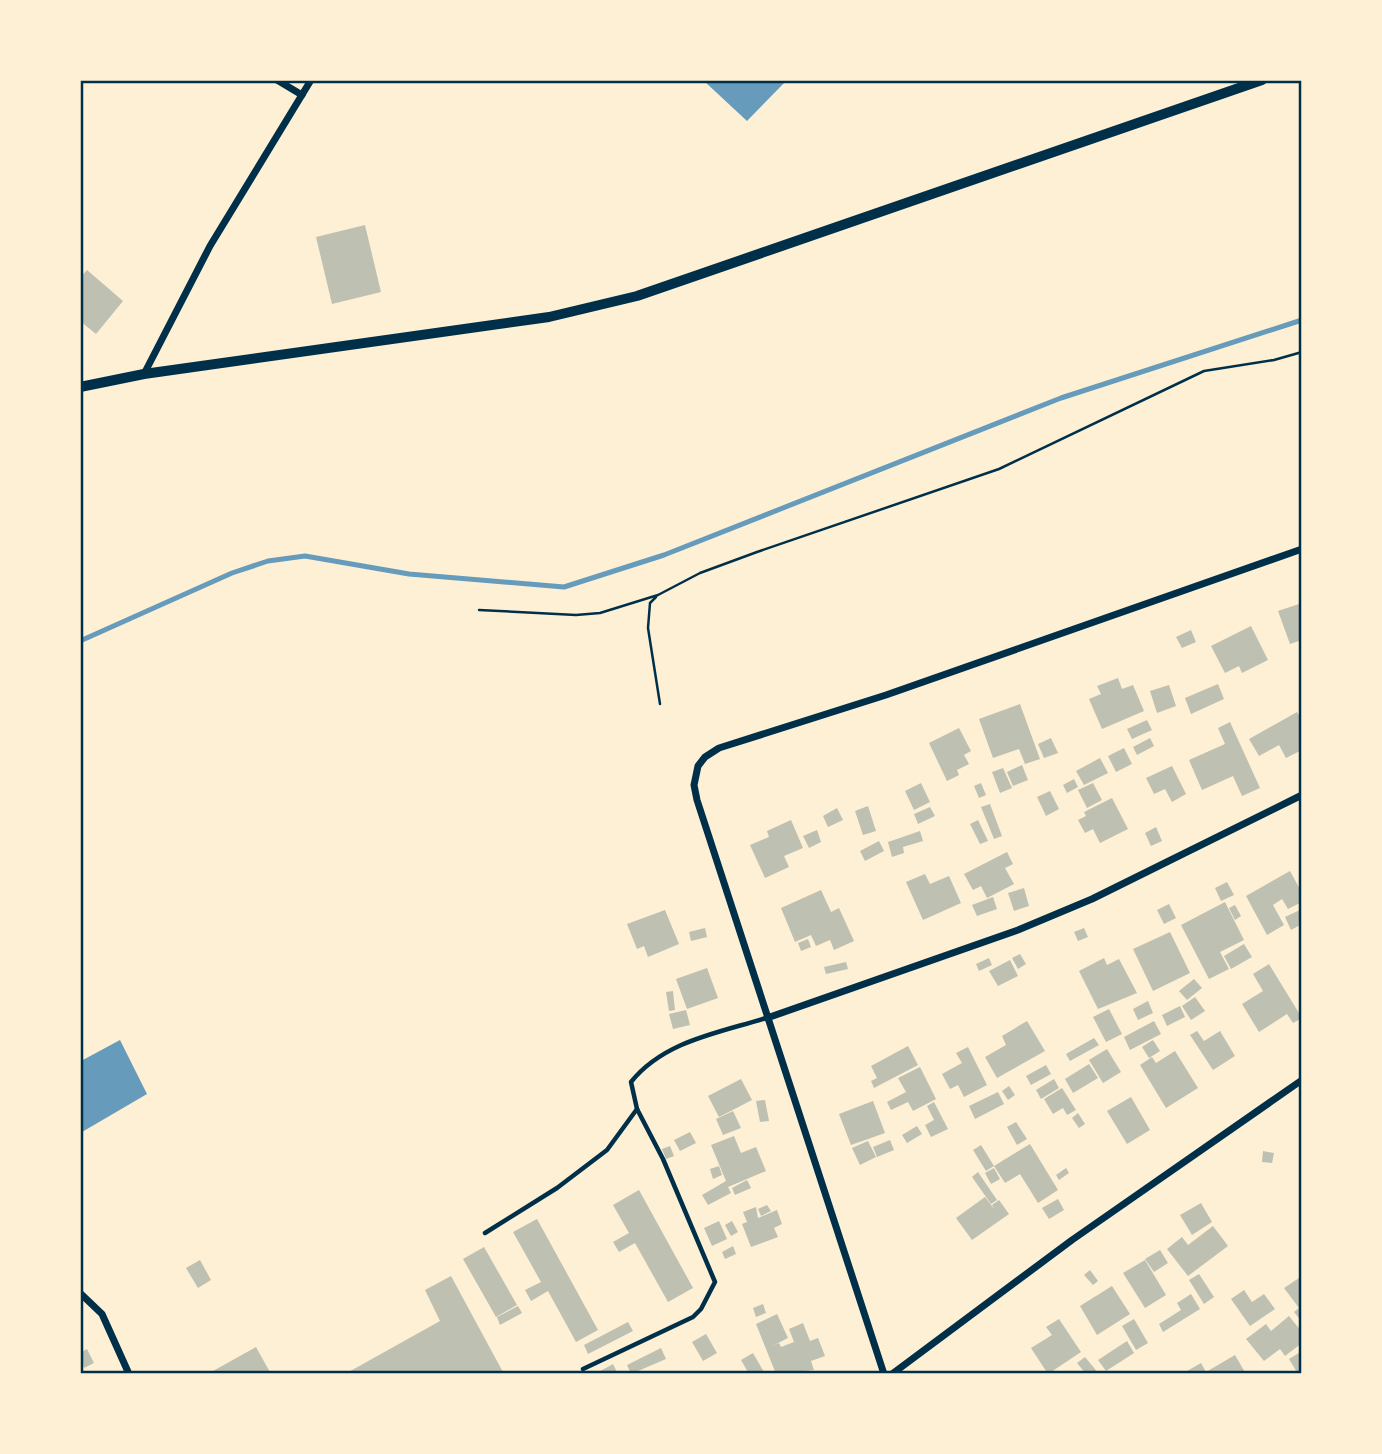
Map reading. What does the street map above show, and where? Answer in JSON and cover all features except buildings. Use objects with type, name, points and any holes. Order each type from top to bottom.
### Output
[{"type":"street","points":[[277,80],[302,95]]},
{"type":"street","points":[[144,374],[210,246],[311,80]]},
{"type":"street","points":[[1227,80],[1227,93]]},
{"type":"street","points":[[80,387],[144,374],[549,317],[637,296],[1262,80]]},
{"type":"street","points":[[884,1374],[698,800],[694,785],[698,766],[705,757],[719,748],[886,695],[1301,549]]},
{"type":"street","points":[[767,1018],[1055,914],[1301,795]]},
{"type":"street","points":[[892,1374],[1072,1240],[1301,1080]]},
{"type":"street","points":[[80,1293],[102,1314],[129,1374]]},
{"type":"lane","points":[[583,1369],[693,1317],[701,1309],[715,1282],[663,1159],[637,1109],[631,1082],[646,1063],[676,1046],[767,1018]]},
{"type":"lane","points":[[485,1233],[557,1188],[607,1150],[637,1109]]},
{"type":"path","points":[[479,610],[576,615],[600,613],[658,595],[700,573],[999,469],[1204,371],[1274,360],[1301,352]]},
{"type":"path","points":[[658,595],[650,603],[648,628],[660,704]]},
{"type":"water","points":[[704,81],[786,81],[747,121]]},
{"type":"water","points":[[120,1040],[147,1094],[82,1132],[81,1061]]},
{"type":"waterway","points":[[80,641],[232,573],[268,561],[305,556],[409,574],[564,587],[664,555],[1061,398],[1302,320]]}]
